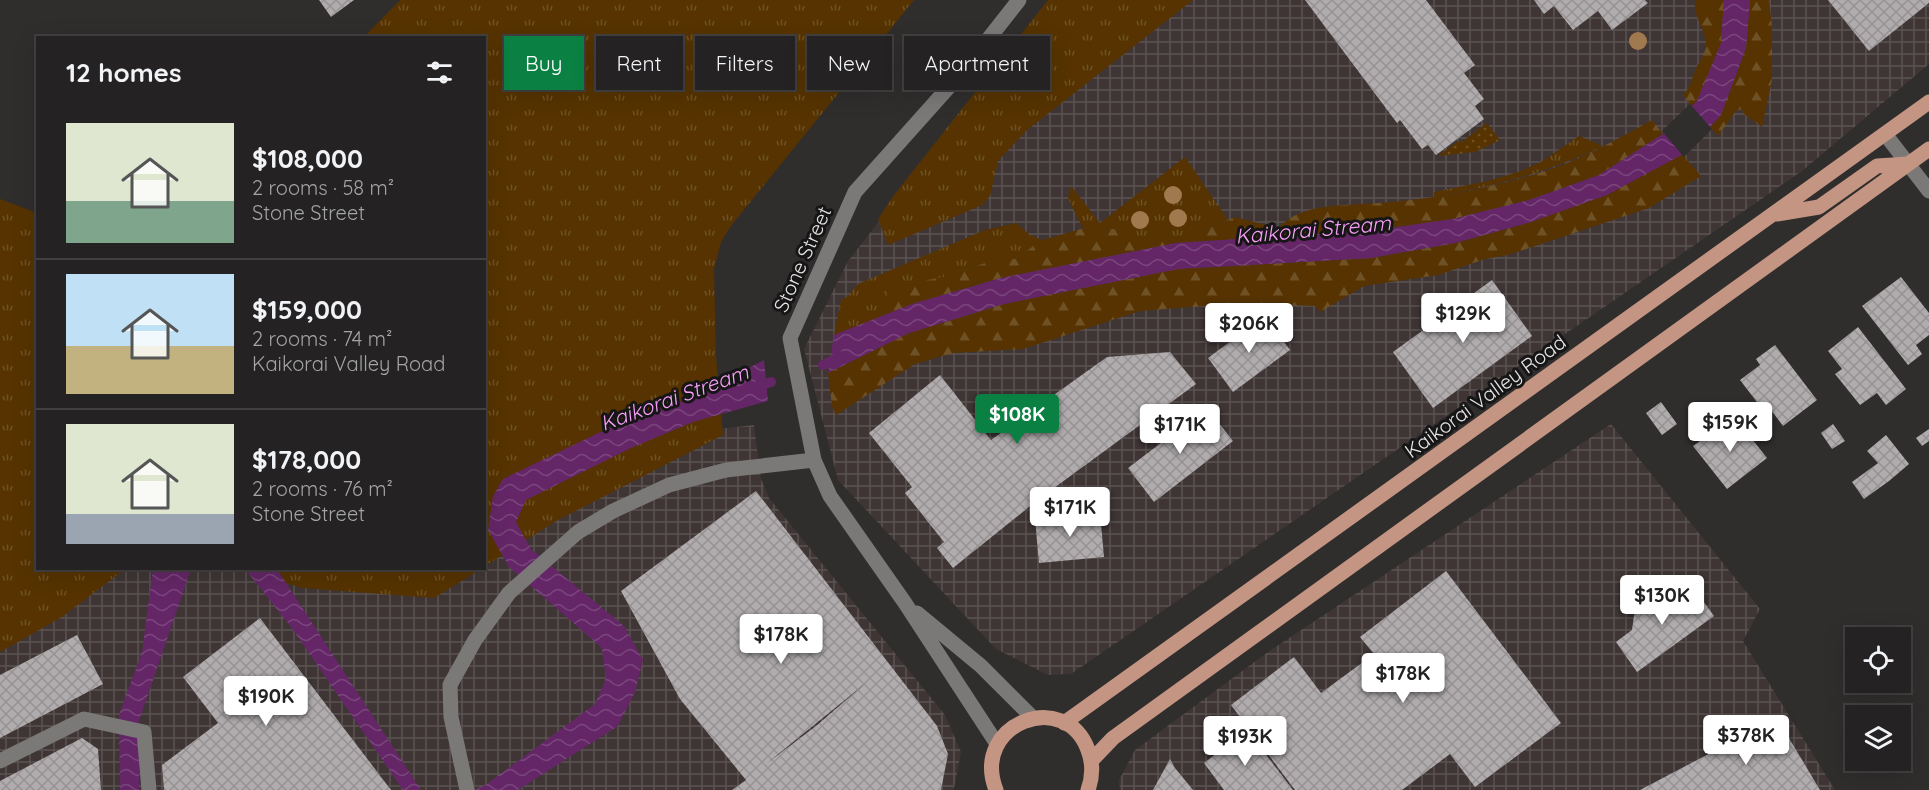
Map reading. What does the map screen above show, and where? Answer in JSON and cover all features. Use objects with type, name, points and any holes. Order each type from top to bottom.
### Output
[{"type":"main road","name":"Kaikorai Valley Road","points":[[1065,723],[1929,102]]},
{"type":"main road","points":[[1092,760],[1113,738],[1929,149]]},
{"type":"main road","points":[[1774,214],[1819,207],[1877,166],[1909,164]]},
{"type":"main road","points":[[991,787],[993,756],[997,744],[1006,732],[1019,723],[1033,718],[1049,718],[1065,723],[1077,732],[1087,745],[1092,760],[1089,790]]},
{"type":"street","name":"Stone Street","points":[[997,744],[905,603],[830,496],[814,460],[790,338],[855,192],[964,70],[1019,0]]},
{"type":"street","points":[[1885,134],[1929,191]]},
{"type":"street","points":[[466,788],[451,717],[450,685],[475,640],[509,593],[578,532],[613,511],[669,485],[726,470],[814,460]]},
{"type":"street","name":"Stone Street","points":[[905,603],[981,666],[1033,718]]},
{"type":"street","points":[[0,761],[84,719],[144,732],[149,790]]},
{"type":"shaded area","points":[[1053,0],[1929,0],[1929,64],[1802,171],[1071,674],[1048,675],[996,649],[838,480],[804,349],[848,261],[982,90],[1050,90],[1050,36],[1025,36]]},
{"type":"shaded area","points":[[1611,424],[1760,609],[1743,641],[1835,790],[1120,790],[1119,780],[1135,750],[1268,652]]},
{"type":"shaded area","points":[[754,425],[761,479],[769,498],[945,715],[961,752],[953,790],[0,790],[0,609],[68,570],[486,570],[486,464],[629,439]]},
{"type":"green space","points":[[400,0],[914,0],[885,36],[807,36],[807,90],[841,90],[730,227],[721,242],[714,269],[716,356],[723,435],[558,520],[486,565],[486,36],[365,36]]},
{"type":"green space","points":[[1048,0],[1193,0],[1027,130],[998,161],[990,196],[982,205],[888,245],[878,219],[894,195],[977,90],[1050,90],[1050,36],[1020,36]]},
{"type":"green space","points":[[1695,0],[1724,0],[1721,43],[1697,101],[1692,106],[1683,95],[1689,87],[1706,45],[1696,13]]},
{"type":"green space","points":[[1750,0],[1769,0],[1772,27],[1772,80],[1762,127],[1745,115],[1741,109],[1735,112],[1718,136],[1710,127],[1721,115],[1746,48]]},
{"type":"green space","points":[[1652,120],[1663,134],[1599,175],[1529,200],[1453,219],[1376,230],[1176,243],[1001,278],[912,304],[878,318],[878,312],[889,288],[952,275],[996,259],[1015,259],[1042,240],[1081,229],[1100,227],[1119,230],[1128,236],[1191,236],[1235,217],[1278,228],[1288,220],[1312,209],[1441,196],[1525,177],[1586,155]]},
{"type":"green space","points":[[1487,123],[1500,140],[1475,152],[1438,156],[1458,141],[1460,143]]},
{"type":"green space","points":[[1579,136],[1603,146],[1562,164],[1520,178],[1434,197],[1434,192],[1488,181],[1518,172],[1541,162]]},
{"type":"green space","points":[[1682,154],[1701,176],[1649,208],[1508,255],[1485,259],[1438,275],[1364,286],[1320,312],[1315,306],[1242,303],[1140,311],[1023,349],[953,353],[915,364],[836,415],[832,406],[828,373],[909,333],[1004,304],[1178,269],[1371,258],[1455,243],[1531,222]]},
{"type":"green space","points":[[1185,157],[1228,220],[1191,236],[1128,236],[1119,230],[1100,227],[1083,229],[1068,198],[1071,186],[1100,223]]},
{"type":"green space","points":[[0,199],[36,213],[36,570],[124,570],[62,617],[0,652]]},
{"type":"green space","points":[[1016,223],[1030,235],[1042,240],[1015,259],[996,259],[952,275],[879,311],[878,318],[834,335],[841,300],[848,296],[858,284],[985,230]]},
{"type":"green space","points":[[241,570],[479,570],[434,598],[303,588]]},
{"type":"water","points":[[1724,0],[1750,0],[1746,48],[1721,115],[1687,152],[1607,195],[1531,222],[1455,243],[1371,258],[1178,269],[1004,304],[909,333],[828,373],[834,335],[912,304],[1001,278],[1176,243],[1376,230],[1453,219],[1529,200],[1599,175],[1663,134],[1697,101],[1721,43]]},
{"type":"water","points":[[764,360],[768,401],[693,422],[631,448],[526,500],[516,522],[531,549],[624,626],[643,660],[635,692],[618,726],[518,790],[475,790],[487,784],[595,704],[606,679],[602,648],[509,567],[488,530],[493,496],[503,479],[613,426],[690,398]]},
{"type":"water","points":[[153,570],[191,570],[139,721],[139,790],[120,790],[119,715],[142,652]]},
{"type":"water","points":[[246,570],[278,570],[421,790],[403,790],[291,627]]},
{"type":"pier","points":[[1690,104],[1712,129],[1684,157],[1662,131]]},
{"type":"building","points":[[319,0],[354,0],[331,17]]},
{"type":"building","points":[[1305,0],[1426,0],[1475,65],[1464,73],[1484,99],[1475,106],[1484,119],[1436,155],[1428,145],[1422,149],[1400,120],[1397,123]]},
{"type":"building","points":[[1534,0],[1645,0],[1648,3],[1612,30],[1598,11],[1573,30],[1554,6],[1544,14]]},
{"type":"building","points":[[1828,0],[1929,0],[1929,3],[1869,51]]},
{"type":"building","points":[[1901,277],[1929,313],[1929,335],[1916,345],[1922,354],[1908,365],[1862,306]]},
{"type":"building","points":[[1492,280],[1532,336],[1433,408],[1393,352]]},
{"type":"building","points":[[1265,316],[1290,350],[1233,392],[1208,358]]},
{"type":"building","points":[[1858,327],[1906,389],[1886,405],[1877,393],[1860,405],[1835,374],[1842,369],[1828,351]]},
{"type":"building","points":[[1775,345],[1817,400],[1783,426],[1768,406],[1763,410],[1740,380],[1760,365],[1756,359]]},
{"type":"building","points":[[1170,352],[1196,384],[1039,499],[953,568],[937,548],[944,542],[905,493],[912,487],[869,433],[940,375],[991,440],[1107,357]]},
{"type":"building","points":[[1661,402],[1677,424],[1662,435],[1646,413]]},
{"type":"building","points":[[1207,408],[1233,441],[1154,502],[1128,468]]},
{"type":"building","points":[[1736,419],[1767,458],[1727,489],[1693,446],[1713,432],[1716,435]]},
{"type":"building","points":[[1833,424],[1845,441],[1832,449],[1821,433]]},
{"type":"building","points":[[1929,429],[1929,441],[1922,446],[1916,438]]},
{"type":"building","points":[[1886,435],[1909,464],[1864,499],[1852,482],[1878,463],[1867,451]]},
{"type":"building","points":[[756,491],[937,726],[948,754],[941,790],[732,790],[746,780],[680,699],[621,591]],"holes":[[[867,682],[816,726],[766,764]]]},
{"type":"building","points":[[1100,513],[1104,557],[1039,563],[1035,519]]},
{"type":"building","points":[[1446,571],[1561,723],[1475,787],[1450,754],[1402,790],[1295,790],[1231,705],[1294,657],[1321,693],[1374,654],[1360,637]]},
{"type":"building","points":[[1692,586],[1714,616],[1637,672],[1616,642],[1632,630],[1637,594],[1673,600]]},
{"type":"building","points":[[260,618],[391,790],[164,790],[162,765],[218,723],[183,677]]},
{"type":"building","points":[[77,635],[103,684],[0,738],[0,675]]},
{"type":"building","points":[[1777,718],[1820,790],[1640,790]]},
{"type":"building","points":[[1247,730],[1293,790],[1224,790],[1204,763]]},
{"type":"building","points":[[82,738],[98,749],[101,790],[0,790],[0,781]]},
{"type":"building","points":[[1170,759],[1175,768],[1193,790],[1153,790]]},
{"type":"waterway","name":"Kaikorai Stream","points":[[823,365],[842,356]]},
{"type":"waterway","name":"Kaikorai Stream","points":[[753,388],[771,382]]}]
